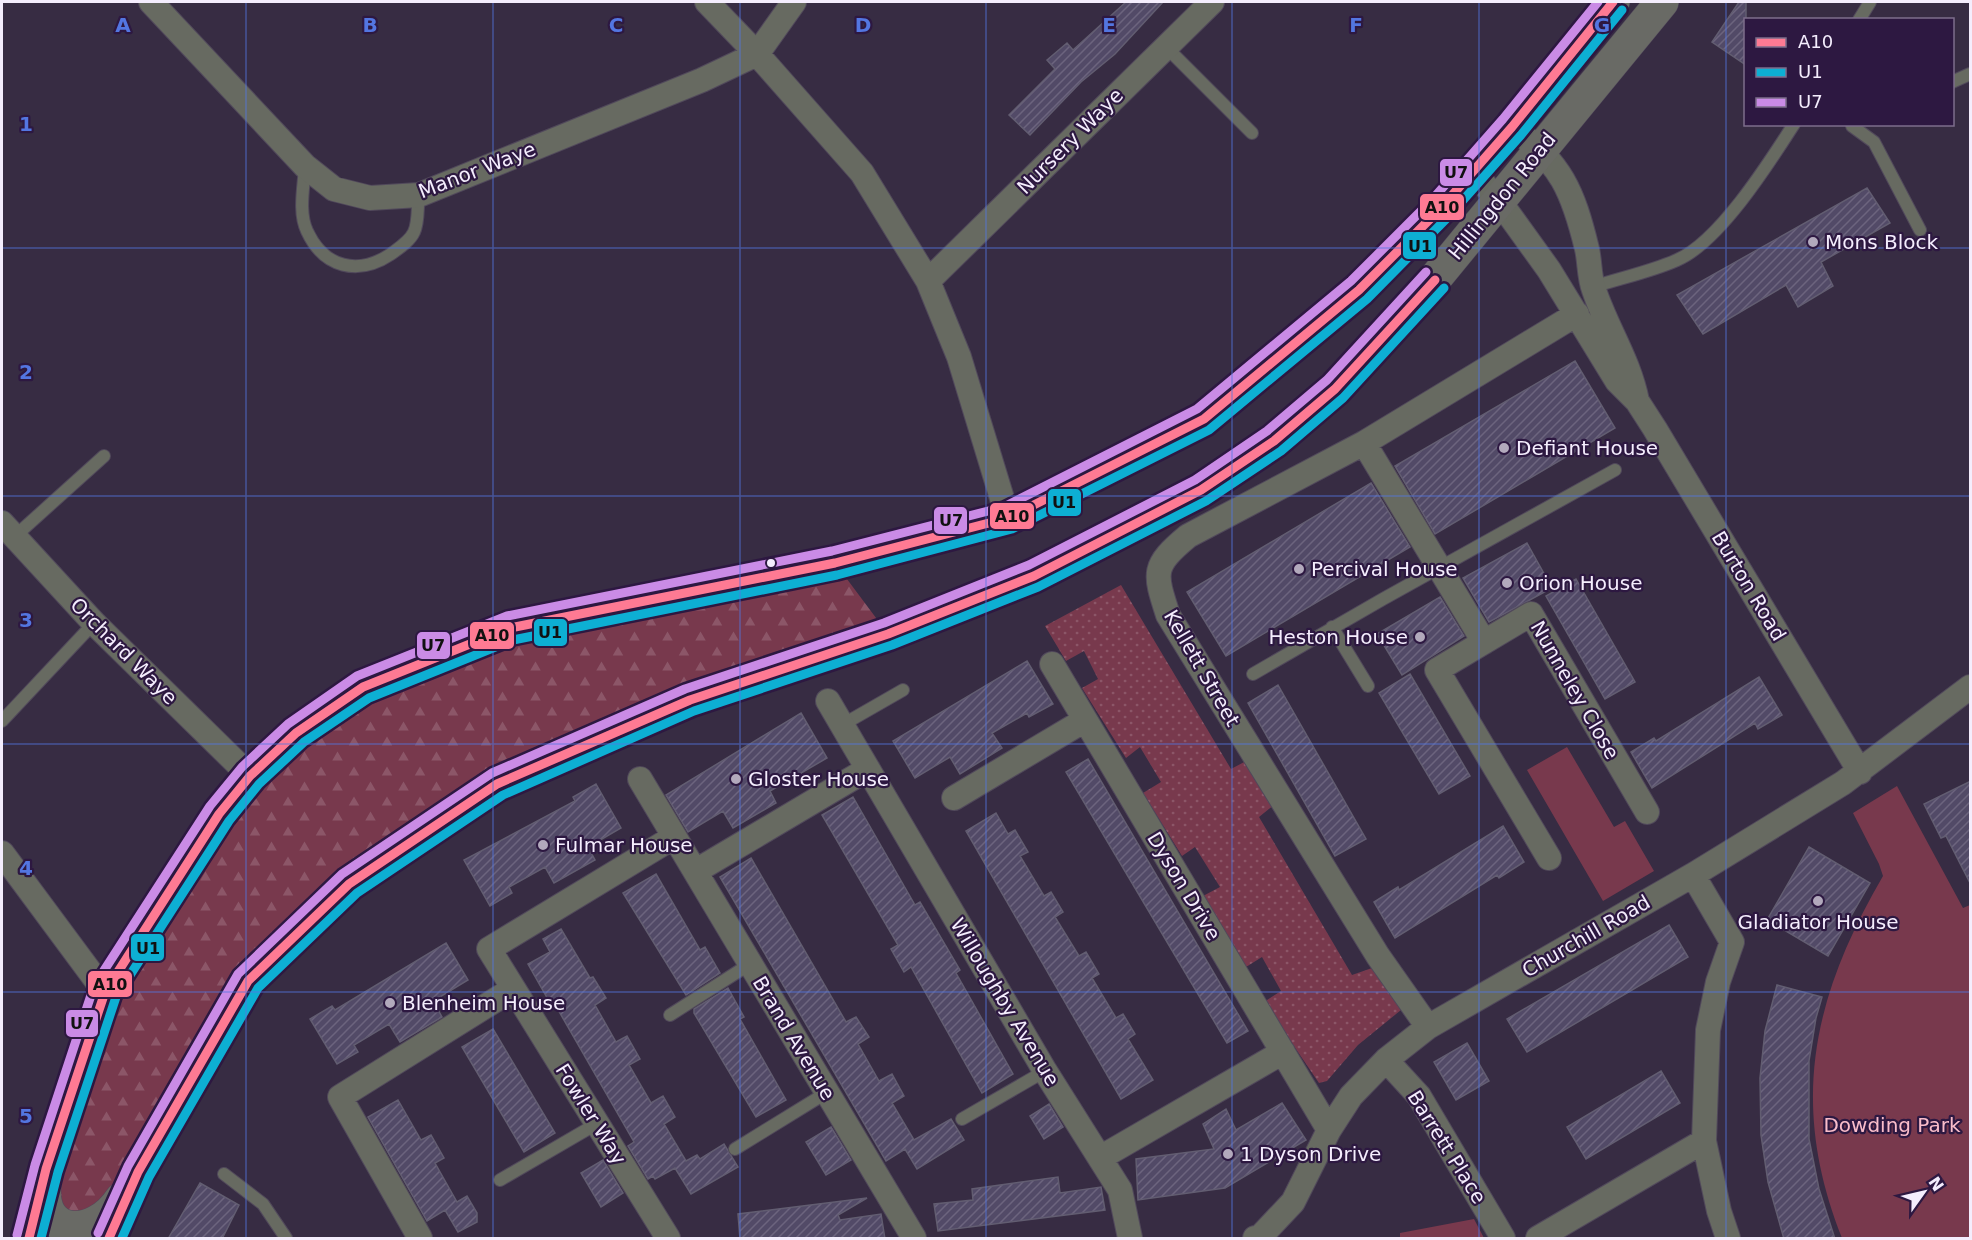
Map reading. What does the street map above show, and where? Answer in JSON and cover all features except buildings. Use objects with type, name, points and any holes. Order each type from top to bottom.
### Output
[{"type":"main road","name":"Hillingdon Road","points":[[29,1239],[46,1169],[105,992],[219,814],[250,776],[296,733],[363,687],[510,628],[835,563],[1008,518],[1204,419],[1359,290],[1473,172],[1613,2]]},
{"type":"main road","name":"Hillingdon Road","points":[[109,1239],[138,1172],[248,981],[349,884],[497,784],[690,700],[888,634],[1034,576],[1201,490],[1274,441],[1335,389],[1415,303],[1662,2]]},
{"type":"main road","points":[[46,1169],[44,1190],[46,1209],[56,1222],[69,1229],[86,1228],[102,1220],[117,1205],[138,1172]]},
{"type":"street","name":"Manor Waye","points":[[152,2],[305,166],[333,189],[370,198],[419,195],[702,80],[757,54],[794,2]]},
{"type":"street","points":[[706,2],[757,54],[862,173],[928,281],[958,357],[1008,518]]},
{"type":"street","name":"Nursery Waye","points":[[928,281],[1212,2]]},
{"type":"street","name":"Burton Road","points":[[1512,127],[1541,148],[1570,192],[1588,251],[1593,287],[1631,373],[1637,401]]},
{"type":"street","name":"Burton Road","points":[[1473,172],[1500,202],[1577,314],[1617,381],[1637,401],[1860,772]]},
{"type":"street","name":"Kellett Street","points":[[1428,1027],[1378,956],[1168,615],[1156,579],[1166,555],[1188,536],[1364,442],[1577,314]]},
{"type":"street","points":[[1364,442],[1484,642]]},
{"type":"street","name":"Orchard Waye","points":[[7,531],[94,623],[250,776]]},
{"type":"street","name":"Nunneley Close","points":[[1549,858],[1437,670],[1531,614],[1647,812]]},
{"type":"street","name":"Dyson Drive","points":[[1052,664],[1329,1130]]},
{"type":"street","name":"Churchill Road","points":[[1258,1238],[1293,1203],[1329,1130],[1351,1096],[1386,1060],[1428,1027],[1693,875],[1860,772],[1971,687]]},
{"type":"street","name":"Willoughby Avenue","points":[[828,701],[1046,1071],[1120,1190],[1130,1239]]},
{"type":"street","points":[[954,798],[1085,720]]},
{"type":"street","points":[[696,871],[868,769]]},
{"type":"street","name":"Brand Avenue","points":[[640,779],[914,1239]]},
{"type":"street","name":"Fowler Way","points":[[668,1239],[489,949],[674,837]]},
{"type":"street","points":[[2,853],[105,992]]},
{"type":"street","points":[[1693,875],[1732,942],[1718,982],[1708,1030],[1704,1141],[1719,1211],[1728,1239]]},
{"type":"street","points":[[420,1239],[340,1097],[513,989]]},
{"type":"street","points":[[1100,1158],[1283,1052]]},
{"type":"street","name":"Barrett Place","points":[[1386,1060],[1419,1096],[1503,1239]]},
{"type":"street","points":[[1538,1239],[1704,1141]]},
{"type":"lane","points":[[1860,18],[1870,2]]},
{"type":"lane","points":[[1166,47],[1252,133]]},
{"type":"lane","points":[[1954,82],[1971,74]]},
{"type":"lane","points":[[1593,287],[1679,260],[1704,242],[1755,185],[1793,126]]},
{"type":"lane","points":[[1853,126],[1874,142],[1920,230]]},
{"type":"lane","points":[[305,166],[302,207],[307,230],[321,252],[340,265],[364,267],[402,246],[414,232],[419,195]]},
{"type":"lane","points":[[7,531],[104,456]]},
{"type":"lane","points":[[1253,674],[1332,627],[1439,570],[1615,470]]},
{"type":"lane","points":[[2,721],[94,623]]},
{"type":"lane","points":[[1332,627],[1368,686]]},
{"type":"lane","points":[[842,725],[903,690]]},
{"type":"lane","points":[[670,1015],[750,964]]},
{"type":"lane","points":[[962,1119],[1046,1071]]},
{"type":"lane","points":[[735,1149],[826,1093]]},
{"type":"lane","points":[[500,1180],[598,1123]]},
{"type":"lane","points":[[224,1174],[262,1204],[286,1239]]},
{"type":"green space","points":[[835,563],[888,634],[497,784],[248,981],[86,1228],[44,1190],[105,992],[296,733],[510,628]]},
{"type":"green space","points":[[1121,585],[1231,769],[1248,760],[1274,805],[1259,817],[1352,975],[1372,968],[1401,1010],[1358,1045],[1327,1081],[1319,1083],[1264,1002],[1281,991],[1262,957],[1246,967],[1203,896],[1220,887],[1195,847],[1182,856],[1143,793],[1161,782],[1140,747],[1126,758],[1082,688],[1098,679],[1084,651],[1066,661],[1045,626]]},
{"type":"green space","points":[[1567,747],[1614,827],[1625,821],[1654,871],[1603,901],[1527,770]]},
{"type":"green space","name":"Dowding Park","points":[[1897,786],[1963,908],[1970,905],[1970,1238],[1842,1238],[1826,1189],[1816,1142],[1813,1097],[1816,1052],[1825,1009],[1839,965],[1883,876],[1853,813]]},
{"type":"green space","points":[[1474,1219],[1484,1238],[1400,1238],[1400,1233]]},
{"type":"transit line","name":"U7","points":[[17,1235],[35,1165],[94,986],[210,806],[242,767],[288,724],[357,676],[507,616],[832,551],[1004,507],[1197,409],[1351,281],[1431,201],[1503,119],[1598,2]]},
{"type":"transit line","name":"A10","points":[[29,1238],[46,1169],[105,992],[219,814],[250,776],[296,733],[363,687],[510,628],[835,563],[1008,518],[1204,419],[1359,290],[1440,209],[1512,127],[1613,2]]},
{"type":"transit line","name":"U1","points":[[41,1238],[58,1172],[116,997],[229,821],[259,784],[304,742],[369,698],[513,640],[837,575],[1012,529],[1209,430],[1367,299],[1448,217],[1521,135],[1622,10]]},
{"type":"transit line","name":"U7","points":[[98,1233],[128,1166],[238,974],[342,874],[492,773],[685,689],[884,623],[1029,565],[1195,480],[1267,431],[1327,380],[1426,272]]},
{"type":"transit line","name":"A10","points":[[109,1238],[138,1172],[248,981],[349,884],[497,784],[690,700],[888,634],[1034,576],[1201,490],[1274,441],[1335,389],[1435,280]]},
{"type":"transit line","name":"U1","points":[[122,1238],[149,1177],[258,988],[357,893],[503,795],[694,711],[892,645],[1038,587],[1206,501],[1281,451],[1343,398],[1444,288]]},
{"type":"place","name":"Mons Block","points":[[1813,242]]},
{"type":"place","name":"Defiant House","points":[[1504,448]]},
{"type":"place","name":"Percival House","points":[[1299,569]]},
{"type":"place","name":"Orion House","points":[[1507,583]]},
{"type":"place","name":"Heston House","points":[[1420,637]]},
{"type":"place","name":"Gloster House","points":[[736,779]]},
{"type":"place","name":"Fulmar House","points":[[543,845]]},
{"type":"place","name":"Gladiator House","points":[[1818,901]]},
{"type":"place","name":"Blenheim House","points":[[390,1003]]},
{"type":"place","name":"1 Dyson Drive","points":[[1228,1154]]}]
